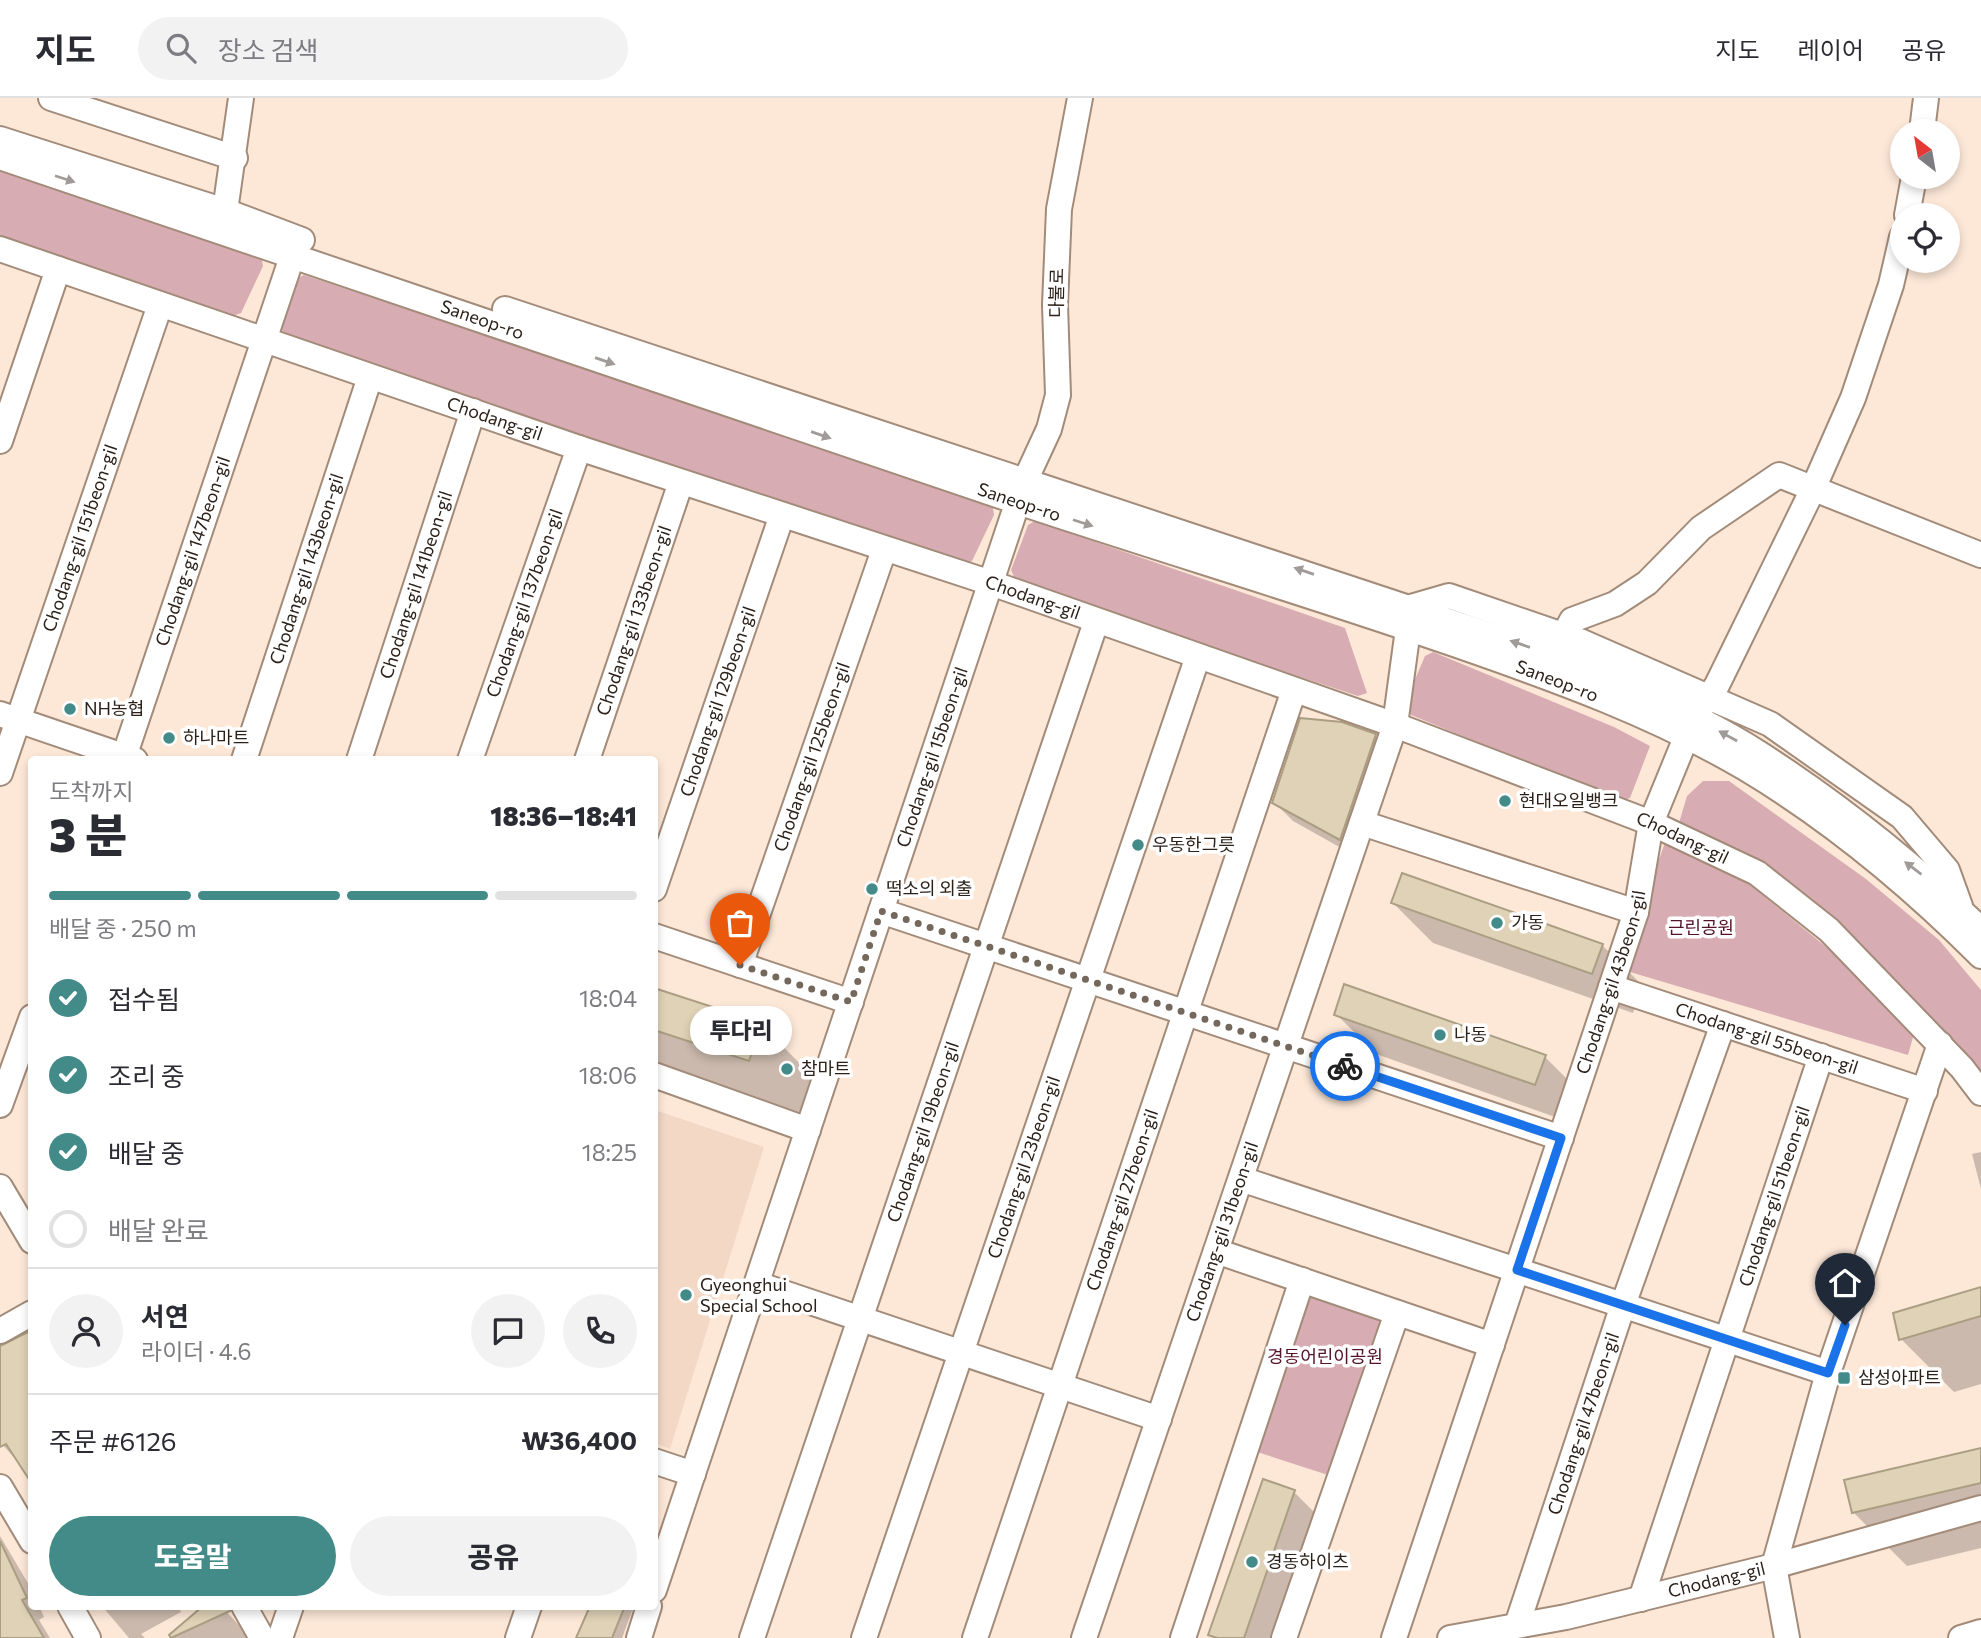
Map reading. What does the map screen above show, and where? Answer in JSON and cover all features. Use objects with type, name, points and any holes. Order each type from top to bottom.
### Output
[{"type":"street","points":[[51,98],[235,158]]},
{"type":"street","points":[[225,211],[235,158],[241,98]]},
{"type":"street","name":"다불로","points":[[991,583],[1058,395],[1055,305],[1059,209],[1080,98]]},
{"type":"street","points":[[1923,119],[1926,98]]},
{"type":"street","name":"Saneop-ro","points":[[0,139],[225,211],[295,247]]},
{"type":"street","name":"Saneop-ro","points":[[0,158],[295,247],[1021,493],[1409,618],[1584,666],[1691,728],[1745,768],[1826,821],[1930,905],[1981,956]]},
{"type":"street","name":"Chodang-gil 147beon-gil","points":[[128,756],[295,247]]},
{"type":"street","name":"Chodang-gil","points":[[0,249],[579,448],[991,583],[1395,725],[1651,823],[1756,873],[1829,930],[1940,1044],[1981,1093]]},
{"type":"street","points":[[0,442],[58,269]]},
{"type":"street","name":"Chodang-gil 43beon-gil","points":[[1394,1638],[1636,912],[1651,823],[1691,728],[1710,696],[1813,489],[1853,398],[1894,273]]},
{"type":"street","name":"Chodang-gil 151beon-gil","points":[[0,773],[9,717],[160,304]]},
{"type":"street","name":"Chodang-gil 143beon-gil","points":[[245,756],[370,377]]},
{"type":"street","name":"Chodang-gil 141beon-gil","points":[[360,756],[472,411]]},
{"type":"street","name":"Chodang-gil 137beon-gil","points":[[472,756],[579,448]]},
{"type":"street","points":[[1564,635],[1572,620],[1615,604],[1647,583],[1701,528],[1779,475],[1981,555]]},
{"type":"street","name":"Chodang-gil 133beon-gil","points":[[588,756],[681,482]]},
{"type":"street","name":"Chodang-gil 129beon-gil","points":[[658,877],[782,515]]},
{"type":"street","name":"Chodang-gil 125beon-gil","points":[[740,965],[884,550]]},
{"type":"street","name":"Chodang-gil 15beon-gil","points":[[658,1578],[991,583]]},
{"type":"street","points":[[1409,618],[1449,596],[1564,635],[1770,724],[1902,817],[1947,870],[1963,912]]},
{"type":"street","name":"Chodang-gil 31beon-gil","points":[[1084,1638],[1395,725],[1409,618]]},
{"type":"street","name":"Chodang-gil 19beon-gil","points":[[752,1638],[1096,622]]},
{"type":"street","name":"Chodang-gil 23beon-gil","points":[[864,1638],[1198,656]]},
{"type":"street","name":"Chodang-gil 27beon-gil","points":[[975,1638],[1294,690]]},
{"type":"street","points":[[9,717],[121,756]]},
{"type":"street","name":"Saneop-ro","points":[[1691,728],[1759,753],[1933,883],[1981,930]]},
{"type":"street","points":[[1362,822],[1636,912]]},
{"type":"street","points":[[881,911],[1561,1138]]},
{"type":"street","points":[[658,937],[851,1002]]},
{"type":"street","name":"Chodang-gil 55beon-gil","points":[[1611,987],[1925,1091]]},
{"type":"street","name":"Chodang-gil 47beon-gil","points":[[1517,1625],[1623,1305],[1723,1024]]},
{"type":"street","points":[[0,1105],[28,1028]]},
{"type":"street","points":[[1787,1638],[1774,1566],[1828,1373],[1940,1044]]},
{"type":"street","name":"Chodang-gil 51beon-gil","points":[[1641,1599],[1821,1056]]},
{"type":"street","points":[[658,1076],[808,1130]]},
{"type":"street","points":[[1241,1179],[1828,1373]]},
{"type":"street","points":[[0,1187],[28,1234]]},
{"type":"street","points":[[1216,1251],[1492,1345]]},
{"type":"street","points":[[1183,1638],[1302,1280]]},
{"type":"street","points":[[757,1284],[1158,1419]]},
{"type":"street","points":[[1284,1638],[1397,1313]]},
{"type":"street","points":[[0,1331],[28,1315]]},
{"type":"street","points":[[658,1462],[693,1474]]},
{"type":"street","points":[[0,1488],[28,1534]]},
{"type":"street","name":"Chodang-gil","points":[[1450,1638],[1641,1599],[1774,1566],[1981,1508]]},
{"type":"street","points":[[72,1610],[88,1638]]},
{"type":"street","points":[[246,1610],[262,1638]]},
{"type":"street","points":[[280,1638],[290,1610]]},
{"type":"street","points":[[518,1638],[528,1610]]},
{"type":"street","points":[[639,1638],[648,1610]]},
{"type":"street","points":[[1961,1638],[1981,1632]]},
{"type":"shaded area","name":"Gyeonghui Special School","points":[[658,1111],[764,1147],[670,1449],[658,1444]]},
{"type":"green space","points":[[0,170],[261,255],[263,266],[241,313],[232,316],[0,240]]},
{"type":"green space","points":[[304,275],[992,503],[994,515],[972,561],[963,565],[285,338],[280,324],[296,279]]},
{"type":"green space","points":[[1035,521],[1345,628],[1367,693],[1358,696],[1017,584],[1011,570],[1028,525]]},
{"type":"green space","points":[[1433,652],[1614,727],[1650,746],[1630,798],[1621,801],[1411,715],[1406,700],[1425,656]]},
{"type":"green space","points":[[1703,781],[1729,781],[1866,879],[1939,940],[1981,990],[1981,1080],[1953,1040],[1880,965],[1780,882],[1679,823],[1687,796]]},
{"type":"green space","name":"근린공원","points":[[1668,834],[1748,883],[1825,946],[1915,1030],[1908,1055],[1620,969]]},
{"type":"green space","name":"경동어린이공원","points":[[1303,1291],[1383,1319],[1328,1475],[1248,1449]]},
{"type":"building","points":[[1300,718],[1342,722],[1376,734],[1340,840],[1272,803]]},
{"type":"building","name":"가동","points":[[1402,873],[1603,944],[1592,974],[1391,903]]},
{"type":"building","name":"나동","points":[[1344,984],[1546,1055],[1535,1085],[1334,1015]]},
{"type":"building","points":[[658,989],[762,1023],[749,1061],[658,1031]]},
{"type":"building","points":[[1981,1287],[1981,1316],[1899,1340],[1893,1313]]},
{"type":"building","points":[[28,1332],[28,1478],[6,1444],[0,1447],[0,1346]]},
{"type":"building","points":[[1981,1448],[1981,1483],[1852,1513],[1844,1480]]},
{"type":"building","name":"경동하이츠","points":[[1263,1479],[1295,1490],[1244,1638],[1217,1638],[1208,1635]]},
{"type":"building","points":[[0,1541],[27,1598],[22,1600],[44,1638],[0,1638]]},
{"type":"building","points":[[198,1610],[230,1610],[171,1638],[169,1635]]},
{"type":"building","points":[[588,1610],[623,1610],[612,1638],[576,1638]]},
{"type":"way so far","points":[[740,965],[851,1002],[881,911],[1345,1066]]},
{"type":"place","name":"NH농협","points":[[70,709]]},
{"type":"place","name":"하나마트","points":[[169,738]]},
{"type":"place","name":"현대오일뱅크","points":[[1505,801]]},
{"type":"place","name":"우동한그릇","points":[[1138,845]]},
{"type":"place","name":"떡소의 외출","points":[[872,889]]},
{"type":"place","name":"가동","points":[[1497,923]]},
{"type":"place","name":"투다리","points":[[740,965]]},
{"type":"place","name":"나동","points":[[1440,1035]]},
{"type":"place","name":"참마트","points":[[787,1069]]},
{"type":"place","name":"Gyeonghui Special School","points":[[686,1295]]},
{"type":"place","name":"삼성아파트","points":[[1844,1378]]},
{"type":"place","name":"경동하이츠","points":[[1252,1562]]},
{"type":"route","points":[[1345,1066],[1561,1138],[1517,1270],[1828,1373],[1845,1325]]}]
